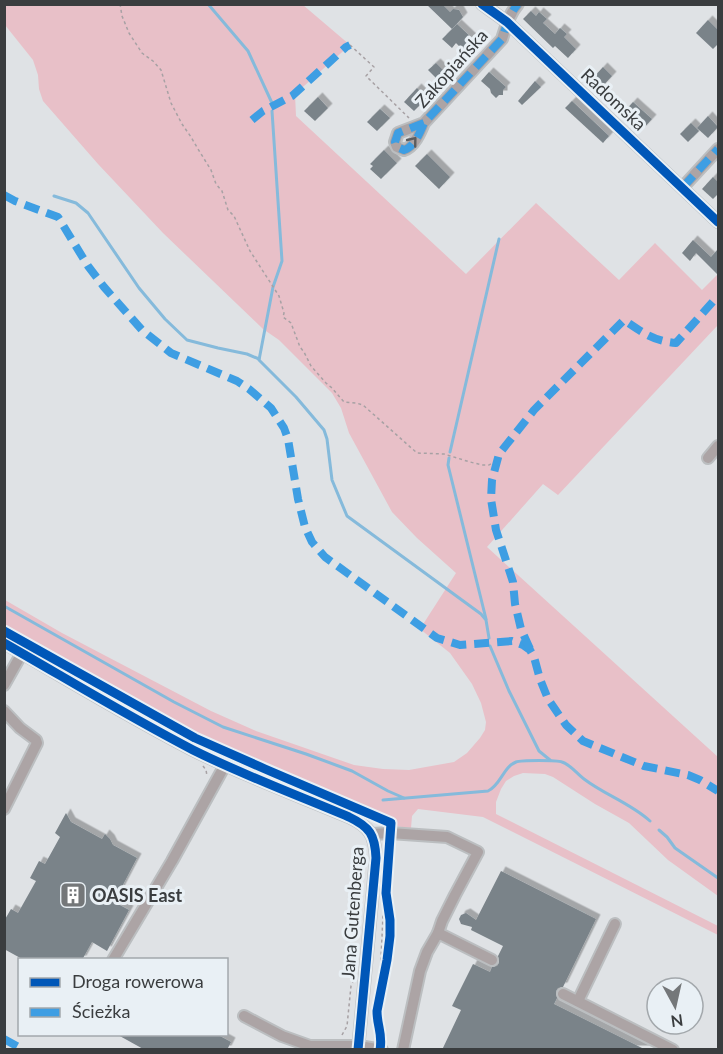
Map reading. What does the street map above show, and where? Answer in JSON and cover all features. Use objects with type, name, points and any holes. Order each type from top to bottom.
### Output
[{"type":"street","name":"Radomska","points":[[482,4],[507,22],[718,222]]},
{"type":"street","name":"Zakopiańska","points":[[420,124],[502,39],[507,22],[518,4]]},
{"type":"street","points":[[682,187],[718,150]]},
{"type":"street","points":[[708,458],[718,446]]},
{"type":"street","name":"Jana Gutenberga","points":[[4,643],[160,732],[225,765],[349,817],[365,826],[372,834],[376,845],[376,858],[358,1048]]},
{"type":"street","points":[[4,685],[22,653]]},
{"type":"street","points":[[4,711],[37,743],[4,808]]},
{"type":"street","points":[[114,958],[172,861],[225,765]]},
{"type":"street","points":[[372,834],[447,837],[478,852],[454,895],[438,933],[427,952],[420,971],[403,1050]]},
{"type":"street","points":[[578,1001],[615,924]]},
{"type":"street","points":[[438,933],[492,960]]},
{"type":"street","points":[[562,994],[673,1050]]},
{"type":"street","points":[[244,1016],[310,1048],[383,1047]]},
{"type":"street","points":[[281,1050],[282,1036]]},
{"type":"path","points":[[120,4],[129,33],[142,53],[161,70],[171,103],[211,170],[228,210],[234,216],[250,251],[279,296],[283,317],[291,323],[300,347],[311,366],[344,402],[363,405],[417,453],[444,454],[482,465],[489,465],[498,459]]},
{"type":"path","points":[[350,45],[374,67],[366,76],[420,124]]},
{"type":"path","points":[[201,763],[206,770],[206,782]]},
{"type":"path","points":[[383,1047],[377,1011],[390,936],[387,906]]},
{"type":"path","points":[[375,1002],[380,980],[383,915]]},
{"type":"path","points":[[337,1038],[347,1026],[351,986],[354,980]]},
{"type":"path","points":[[382,1004],[380,1017],[386,1035],[383,1047]]},
{"type":"shaded area","points":[[5,5],[303,5],[350,45],[295,94],[296,116],[466,274],[536,203],[619,280],[655,243],[702,290],[718,274],[718,325],[558,495],[543,484],[487,547],[718,757],[718,896],[668,860],[629,823],[545,774],[523,773],[506,781],[496,802],[496,814],[718,926],[718,935],[483,817],[418,809],[412,816],[411,828],[393,826],[392,822],[374,813],[199,738],[5,628],[5,600],[62,633],[211,711],[256,731],[354,765],[409,770],[454,762],[467,753],[485,730],[486,722],[481,703],[472,684],[450,653],[420,629],[456,573],[392,512],[349,433],[341,408],[332,393],[279,340],[263,329],[163,233],[43,101],[33,60],[5,25]]},
{"type":"building","points":[[426,4],[442,4],[450,12],[453,9],[459,10],[463,17],[452,29]]},
{"type":"building","points":[[531,11],[536,16],[539,12],[547,19],[543,23],[555,34],[560,28],[567,34],[564,37],[576,49],[568,58],[555,46],[553,48],[523,19]]},
{"type":"building","points":[[708,20],[718,30],[718,44],[713,49],[696,33]]},
{"type":"building","points":[[457,24],[473,39],[471,42],[476,46],[468,55],[456,43],[452,48],[442,39]]},
{"type":"building","points":[[436,63],[448,75],[441,83],[428,70]]},
{"type":"building","points":[[603,67],[612,76],[600,89],[594,84],[597,81],[593,78]]},
{"type":"building","points":[[489,72],[506,87],[503,95],[496,98],[481,81]]},
{"type":"building","points":[[535,81],[541,87],[522,105],[518,101]]},
{"type":"building","points":[[417,88],[427,98],[414,111],[404,102]]},
{"type":"building","points":[[318,97],[328,108],[315,121],[304,111]]},
{"type":"building","points":[[572,101],[609,136],[603,143],[565,108]]},
{"type":"building","points":[[633,102],[652,119],[642,130],[624,112]]},
{"type":"building","points":[[380,109],[390,118],[377,131],[367,122]]},
{"type":"building","points":[[708,116],[718,127],[708,138],[697,128]]},
{"type":"building","points":[[691,123],[699,131],[688,142],[680,134]]},
{"type":"building","points":[[384,150],[397,163],[381,179],[370,169],[373,166],[370,164]]},
{"type":"building","points":[[427,154],[450,177],[439,189],[415,166]]},
{"type":"building","points":[[713,177],[718,182],[718,194],[713,199],[702,189]]},
{"type":"building","points":[[693,240],[711,257],[718,249],[718,275],[696,253],[690,261],[682,253]]},
{"type":"building","name":"OASIS East","points":[[66,813],[71,822],[102,839],[105,834],[113,845],[137,858],[114,902],[129,910],[107,951],[92,942],[83,958],[20,958],[4,949],[4,921],[11,909],[18,913],[36,881],[30,878],[39,861],[45,864],[60,837],[55,833]]},
{"type":"building","points":[[501,871],[596,919],[563,987],[556,991],[557,998],[554,1004],[646,1050],[442,1050],[461,1010],[452,1006],[473,964],[490,972],[492,967],[499,963],[498,956],[503,946],[471,930],[472,927],[461,924],[459,919],[466,913],[476,920]]},
{"type":"building","points":[[120,1036],[220,1036],[231,1042],[227,1050],[145,1050]]},
{"type":"waterway","points":[[208,4],[248,51],[272,103]]},
{"type":"waterway","points":[[272,111],[282,261],[273,287],[259,360],[296,397],[324,430],[332,480],[347,516],[481,614],[486,620],[489,638]]},
{"type":"waterway","points":[[54,196],[76,203],[88,213],[139,288],[165,319],[187,340],[259,359]]},
{"type":"waterway","points":[[450,452],[499,239]]},
{"type":"waterway","points":[[449,458],[448,465],[486,619]]},
{"type":"waterway","points":[[4,606],[174,702],[223,727],[352,771],[404,798]]},
{"type":"waterway","points":[[490,646],[509,691],[539,751],[550,760]]},
{"type":"waterway","points":[[383,800],[488,791],[516,762],[553,761],[568,765],[592,785],[650,821]]},
{"type":"waterway","points":[[659,830],[675,848],[718,878]]},
{"type":"marked path","points":[[424,123],[398,133],[395,142],[397,147],[404,150],[414,143],[424,123],[502,39],[510,16],[518,4]]},
{"type":"marked path","points":[[252,120],[263,111],[292,96],[350,45]]},
{"type":"marked path","points":[[683,187],[718,149]]},
{"type":"marked path","points":[[4,195],[58,217],[88,266],[142,330],[171,353],[237,381],[271,408],[288,439],[305,527],[312,542],[325,557],[437,638],[460,645],[512,641],[523,645],[534,657],[548,699],[566,725],[583,741],[644,766],[688,775],[718,791]]},
{"type":"marked path","points":[[530,649],[521,629],[513,582],[496,530],[491,499],[492,480],[499,454],[534,410],[624,320],[654,338],[676,343],[718,296]]},
{"type":"marked path","points":[[4,1039],[24,1050]]},
{"type":"cycle path","points":[[482,4],[507,22],[718,222]]},
{"type":"cycle path","points":[[4,631],[195,738],[391,823],[386,893],[390,936],[377,1011],[381,1039],[380,1050]]},
{"type":"cycle path","points":[[4,643],[193,750],[349,817],[367,828],[373,838],[376,858],[358,1050]]},
{"type":"place","name":"OASIS East","points":[[73,895]]}]
